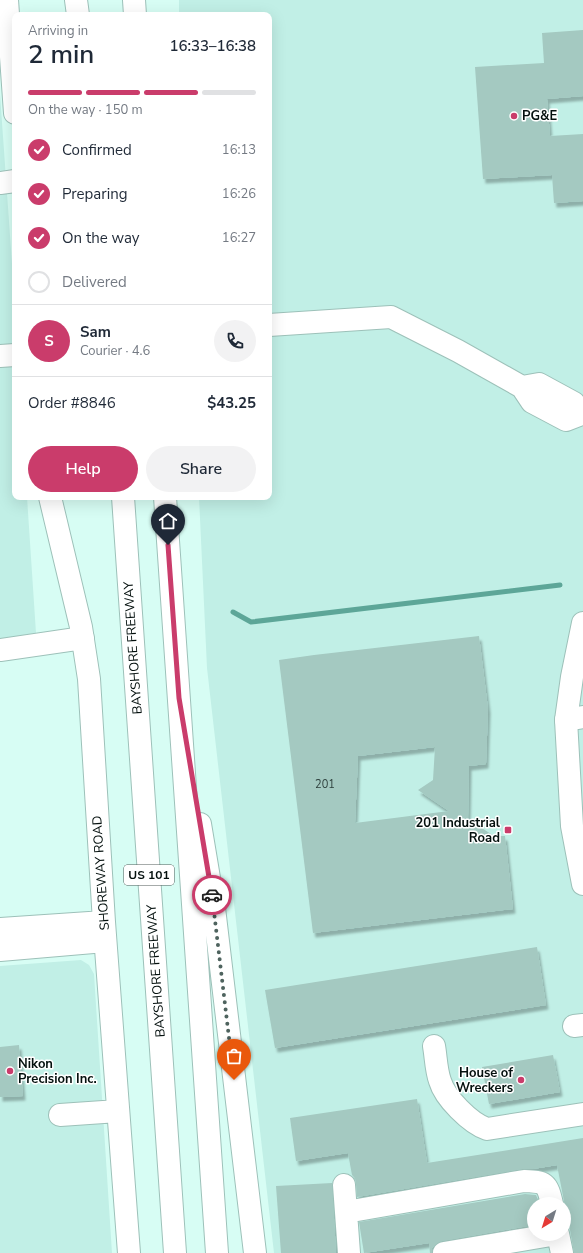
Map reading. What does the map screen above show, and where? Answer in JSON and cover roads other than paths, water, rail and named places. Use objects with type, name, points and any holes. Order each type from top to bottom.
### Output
[{"type":"main road","points":[[76,0],[78,12]]},
{"type":"main road","points":[[88,0],[89,12]]},
{"type":"main road","points":[[134,0],[135,12]]},
{"type":"main road","points":[[5,2],[6,54],[12,93]]},
{"type":"main road","points":[[0,183],[12,181]]},
{"type":"main road","points":[[272,325],[391,317],[458,351],[522,387],[532,402],[566,420],[581,416]]},
{"type":"main road","points":[[0,356],[12,355]]},
{"type":"main road","name":"SHOREWAY ROAD","points":[[51,500],[82,638],[89,680],[104,932],[129,1253]]},
{"type":"main road","name":"BAYSHORE FREEWAY","points":[[123,500],[175,1253]]},
{"type":"main road","name":"US 101","points":[[165,500],[217,1253]]},
{"type":"main road","points":[[583,623],[572,677],[575,719],[577,813],[572,826],[583,884]]},
{"type":"main road","points":[[0,650],[82,638]]},
{"type":"main road","points":[[179,698],[214,908],[255,1253]]},
{"type":"main road","points":[[0,929],[104,932]]},
{"type":"main road","points":[[0,950],[104,932]]},
{"type":"main road","points":[[434,1046],[439,1080],[444,1090],[454,1103],[480,1127],[487,1130],[583,1114]]},
{"type":"main road","points":[[60,1115],[118,1111]]},
{"type":"main road","points":[[346,1212],[524,1181],[540,1182],[549,1189],[551,1197]]},
{"type":"main road","points":[[344,1185],[349,1253]]},
{"type":"main road","points":[[444,1253],[527,1239]]},
{"type":"main road","points":[[559,1241],[562,1253]]},
{"type":"waterway","points":[[233,612],[251,622],[560,585]]},
{"type":"place","name":"PG&E","points":[[514,116]]},
{"type":"place","name":"201 Industrial Road","points":[[508,830]]},
{"type":"place","name":"Nikon Precision Inc.","points":[[10,1071]]},
{"type":"place","name":"House of Wreckers","points":[[521,1080]]}]
